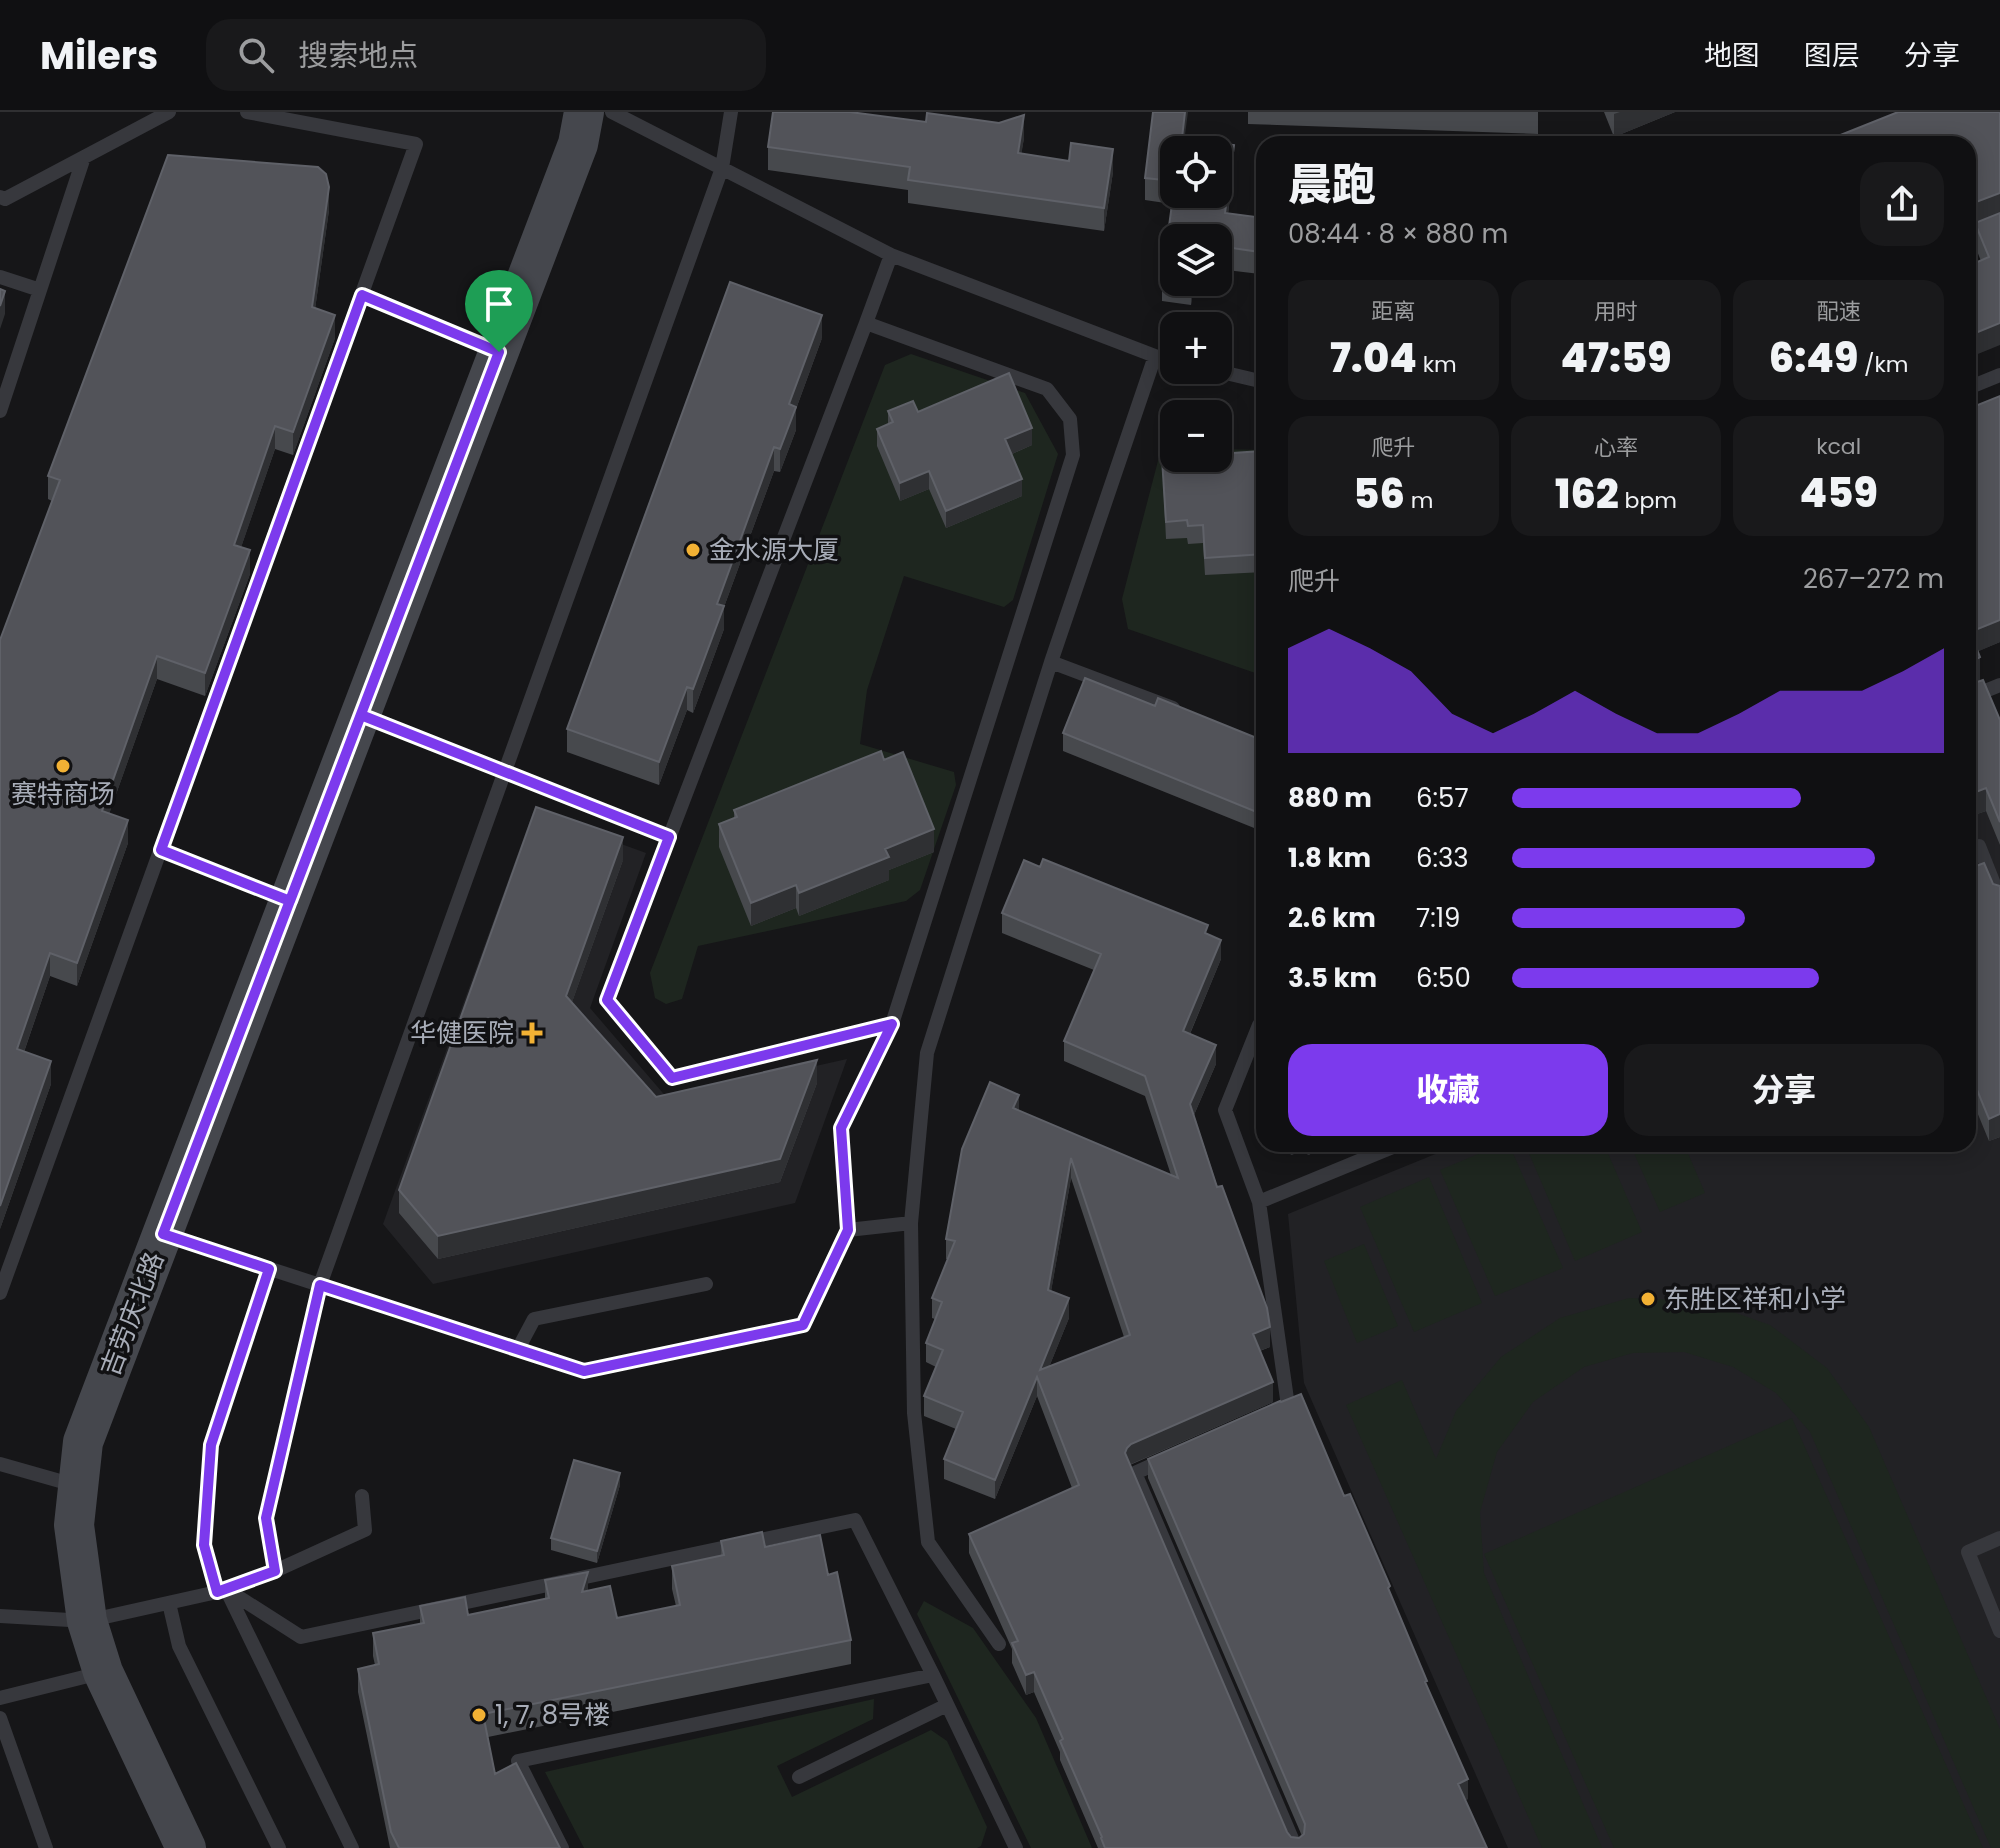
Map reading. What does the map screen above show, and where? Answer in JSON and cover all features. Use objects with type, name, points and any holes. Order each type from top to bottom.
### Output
[{"type":"main road","name":"吉劳庆北路","points":[[186,1848],[103,1672],[87,1621],[74,1525],[83,1442],[578,144],[584,112]]},
{"type":"lane","points":[[0,197],[5,199],[169,112]]},
{"type":"lane","points":[[0,1293],[416,144],[247,112]]},
{"type":"lane","points":[[612,112],[891,255],[1160,357]]},
{"type":"lane","points":[[275,1571],[266,1518],[320,1285],[722,168],[731,112]]},
{"type":"lane","points":[[0,411],[84,157]]},
{"type":"lane","points":[[1976,235],[2000,225]]},
{"type":"lane","points":[[891,255],[607,1000],[672,1078],[892,1024]]},
{"type":"lane","points":[[0,277],[40,290]]},
{"type":"lane","points":[[362,295],[499,352]]},
{"type":"lane","points":[[163,1234],[584,1371],[803,1325],[848,1230],[841,1128],[892,1024],[1073,455],[1070,419],[1047,389],[866,323]]},
{"type":"lane","points":[[999,1644],[928,1542],[914,1413],[911,1223],[927,1053],[1051,662],[1155,356]]},
{"type":"lane","points":[[1232,374],[1256,380]]},
{"type":"lane","points":[[1976,385],[2000,375]]},
{"type":"lane","points":[[1051,662],[1193,716]]},
{"type":"lane","points":[[1976,695],[2000,685]]},
{"type":"lane","points":[[361,715],[669,837]]},
{"type":"lane","points":[[1979,846],[2000,899]]},
{"type":"lane","points":[[161,850],[290,901]]},
{"type":"lane","points":[[1256,1032],[1225,1110],[1259,1202],[1288,1406],[1260,1418]]},
{"type":"lane","points":[[1259,1202],[1381,1152]]},
{"type":"lane","points":[[848,1230],[911,1223]]},
{"type":"lane","points":[[269,1269],[211,1445],[204,1545],[221,1590],[352,1848]]},
{"type":"lane","points":[[518,1349],[534,1319],[706,1284]]},
{"type":"lane","points":[[1177,1455],[1135,1473],[1296,1848]]},
{"type":"lane","points":[[0,1464],[78,1486]]},
{"type":"lane","points":[[0,1616],[87,1621],[221,1590],[275,1571],[365,1530],[362,1496]]},
{"type":"lane","points":[[221,1590],[301,1637],[855,1520],[933,1675],[1011,1846]]},
{"type":"lane","points":[[2000,1538],[1968,1552],[2000,1631]]},
{"type":"lane","points":[[169,1603],[179,1646],[279,1848]]},
{"type":"lane","points":[[0,1698],[103,1672]]},
{"type":"lane","points":[[562,1848],[518,1761],[933,1675]]},
{"type":"lane","points":[[799,1777],[947,1705]]},
{"type":"lane","points":[[0,1718],[46,1848]]},
{"type":"shaded area","points":[[911,354],[1025,393],[1058,454],[1013,600],[1004,607],[904,576],[867,690],[860,744],[954,772],[956,785],[920,890],[906,901],[698,946],[682,999],[666,1004],[655,998],[650,973],[885,365]]},
{"type":"shaded area","points":[[1232,449],[1256,450],[1256,673],[1128,629],[1122,599],[1159,457],[1160,472],[1232,472]]},
{"type":"shaded area","name":"东胜区祥和小学","points":[[2000,758],[2000,1848],[1508,1848],[1304,1383],[1288,1214],[1440,1152],[1976,1152],[1976,768]]},
{"type":"shaded area","name":"华健医院","points":[[533,812],[646,853],[590,1008],[668,1099],[847,1059],[795,1203],[433,1284],[383,1224]]},
{"type":"shaded area","points":[[1483,1152],[1512,1152],[1563,1268],[1495,1296],[1440,1170]]},
{"type":"shaded area","points":[[1528,1152],[1607,1152],[1642,1232],[1575,1261]]},
{"type":"shaded area","points":[[1634,1152],[1687,1152],[1705,1193],[1660,1212]]},
{"type":"shaded area","points":[[1429,1177],[1482,1303],[1414,1332],[1360,1207]]},
{"type":"shaded area","points":[[1364,1244],[1398,1326],[1357,1343],[1324,1261]]},
{"type":"shaded area","points":[[1629,1298],[1702,1301],[1770,1325],[1827,1368],[1869,1427],[2000,1729],[2000,1848],[1991,1848],[1810,1432],[1776,1393],[1733,1367],[1684,1352],[1633,1353],[1584,1367],[1533,1402],[1497,1452],[1480,1512],[1484,1573],[1602,1848],[1542,1848],[1346,1405],[1402,1380],[1436,1459],[1456,1411],[1501,1357],[1560,1318]]},
{"type":"shaded area","points":[[1792,1418],[1983,1848],[1614,1848],[1484,1554]]},
{"type":"shaded area","points":[[924,1601],[973,1628],[1036,1718],[1092,1848],[1031,1848],[917,1614]]},
{"type":"shaded area","points":[[874,1699],[873,1719],[777,1766],[792,1797],[931,1730],[947,1741],[987,1827],[981,1846],[584,1848],[545,1772]]},
{"type":"building","points":[[773,112],[850,112],[926,122],[927,113],[999,123],[1024,115],[1018,153],[1069,161],[1071,143],[1113,149],[1104,208],[908,180],[910,167],[768,147]]},
{"type":"building","points":[[1153,112],[1185,112],[1182,136],[1160,136],[1160,180],[1145,178]]},
{"type":"building","points":[[1898,112],[2000,112],[2000,193],[1976,202],[1976,136],[1838,136]]},
{"type":"building","name":"赛特商场","points":[[168,155],[318,167],[326,174],[329,187],[312,307],[335,315],[293,432],[275,426],[234,545],[250,550],[205,673],[157,656],[102,811],[128,820],[77,963],[50,953],[17,1049],[51,1061],[0,1206],[0,640],[60,480],[48,476]]},
{"type":"building","points":[[1171,208],[1226,208],[1225,213],[1256,217],[1256,251],[1232,248],[1232,224],[1169,224]]},
{"type":"building","points":[[2000,213],[2000,323],[1976,333],[1976,263],[1989,257],[1976,223]]},
{"type":"building","name":"金水源大厦","points":[[730,282],[822,315],[789,404],[796,407],[780,449],[774,447],[717,604],[724,606],[693,689],[687,687],[659,762],[567,729]]},
{"type":"building","points":[[0,289],[5,291],[0,306]]},
{"type":"building","points":[[1009,373],[1032,428],[1005,439],[1022,479],[946,511],[929,471],[900,483],[877,429],[893,422],[888,411],[913,401],[918,412]]},
{"type":"building","points":[[2000,396],[2000,620],[1976,630],[1976,406]]},
{"type":"building","points":[[1256,451],[1256,555],[1205,558],[1203,525],[1188,526],[1187,520],[1166,522],[1163,472],[1232,472],[1232,453]]},
{"type":"building","points":[[1085,678],[1155,706],[1158,698],[1256,738],[1256,812],[1063,733]]},
{"type":"building","points":[[1983,680],[2000,720],[2000,822],[1986,788],[1976,792],[1976,682]]},
{"type":"building","points":[[881,751],[884,760],[903,752],[934,829],[885,849],[889,857],[799,893],[796,885],[751,903],[719,824],[737,817],[734,810]]},
{"type":"building","name":"华健医院","points":[[536,807],[623,837],[566,996],[656,1097],[817,1060],[780,1159],[438,1236],[399,1190]]},
{"type":"building","points":[[1043,859],[1208,925],[1205,933],[1221,940],[1183,1031],[1216,1045],[1190,1104],[1217,1187],[1222,1186],[1267,1308],[1270,1327],[1253,1334],[1273,1382],[1131,1444],[1125,1453],[1287,1832],[1291,1837],[1299,1838],[1304,1834],[1305,1824],[1148,1459],[1301,1394],[1344,1496],[1350,1494],[1390,1586],[1388,1588],[1425,1682],[1468,1779],[1458,1784],[1487,1848],[1105,1848],[1034,1672],[1026,1675],[1012,1643],[1018,1641],[969,1534],[1079,1485],[1037,1377],[995,1480],[944,1459],[963,1412],[924,1396],[943,1350],[926,1343],[942,1302],[932,1298],[955,1241],[946,1239],[962,1149],[990,1082],[1019,1095],[1013,1108],[1178,1178],[1145,1076],[1064,1041],[1101,954],[1002,913],[1024,860],[1040,867]],"holes":[[[1071,1158],[1130,1335],[1040,1370],[1069,1298],[1048,1290]]]},
{"type":"building","points":[[1984,863],[1993,884],[2000,886],[2000,1114],[1989,1119],[1976,1087],[1976,866]]},
{"type":"building","points":[[574,1460],[620,1473],[597,1551],[551,1538]]},
{"type":"building","name":"1, 7, 8号楼","points":[[762,1532],[765,1547],[820,1535],[828,1575],[837,1572],[851,1640],[483,1714],[495,1774],[516,1763],[560,1848],[399,1848],[391,1832],[358,1669],[379,1664],[373,1633],[424,1623],[420,1606],[465,1597],[468,1615],[549,1598],[545,1580],[588,1572],[582,1592],[610,1586],[617,1618],[680,1605],[672,1566],[724,1555],[721,1541]]},
{"type":"place","name":"金水源大厦","points":[[693,550]]},
{"type":"place","name":"赛特商场","points":[[63,766]]},
{"type":"place","name":"华健医院","points":[[532,1033]]},
{"type":"place","name":"东胜区祥和小学","points":[[1648,1299]]},
{"type":"place","name":"1, 7, 8号楼","points":[[479,1715]]},
{"type":"route","points":[[499,352],[361,715],[163,1234],[269,1269],[211,1445],[204,1545],[217,1592],[275,1571],[266,1518],[320,1285],[584,1371],[803,1325],[848,1230],[841,1128],[892,1024],[672,1078],[607,1000],[669,837],[361,715],[290,901],[161,850],[362,295],[499,352]]}]
